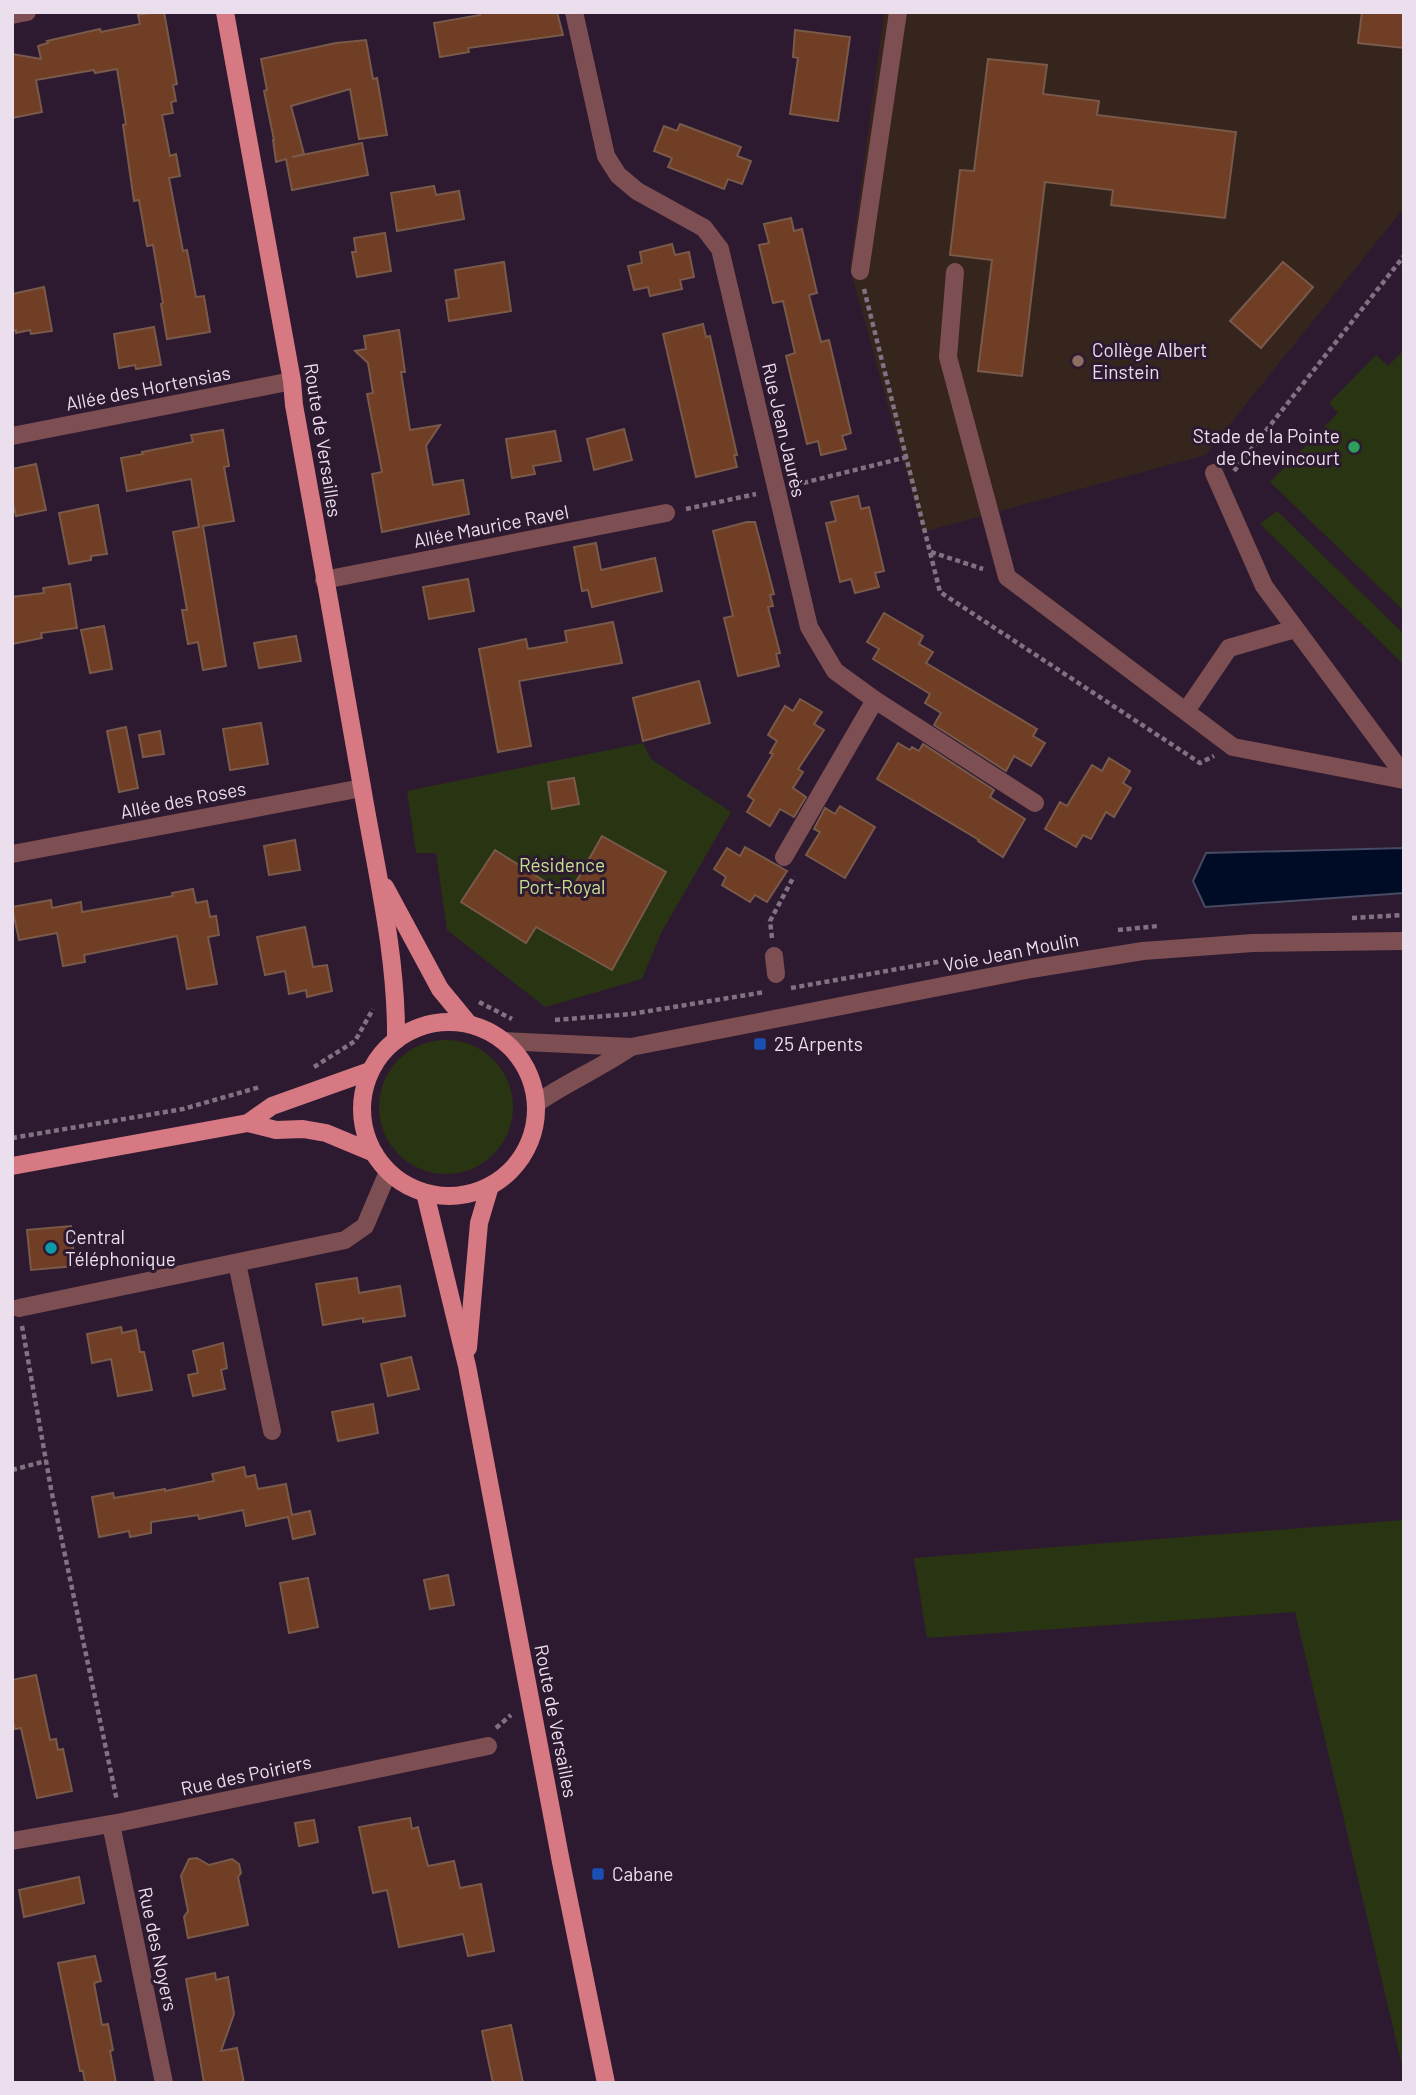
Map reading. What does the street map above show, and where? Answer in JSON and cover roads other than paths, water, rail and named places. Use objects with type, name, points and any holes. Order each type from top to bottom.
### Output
[{"type":"main road","name":"Route de Versailles","points":[[225,12],[292,381],[324,579],[379,874],[396,1003],[396,1040]]},
{"type":"main road","name":"Route de Versailles","points":[[379,874],[440,989],[468,1023]]},
{"type":"main road","points":[[444,1021],[468,1023],[487,1029],[505,1041],[520,1056],[537,1103],[536,1125],[526,1151],[510,1172],[490,1186],[478,1192],[456,1196],[425,1193],[404,1184],[388,1172],[374,1153],[365,1132],[362,1099],[370,1071],[384,1051],[396,1040],[420,1026],[444,1021]]},
{"type":"main road","points":[[248,1123],[272,1106],[370,1071]]},
{"type":"main road","points":[[12,1166],[248,1123],[276,1129],[303,1129],[326,1133],[374,1153]]},
{"type":"main road","name":"Route de Versailles","points":[[467,1366],[479,1223],[490,1186]]},
{"type":"main road","name":"Route de Versailles","points":[[425,1193],[467,1366],[606,2083]]},
{"type":"street","points":[[12,15],[27,12]]},
{"type":"street","name":"Rue Jean Jaurès","points":[[574,12],[606,156],[618,175],[637,191],[704,228],[720,249],[809,627],[835,671],[874,700],[1035,803]]},
{"type":"street","points":[[860,271],[898,12]]},
{"type":"street","points":[[955,272],[948,357],[1007,577],[1233,747],[1404,780]]},
{"type":"street","name":"Allée des Hortensias","points":[[12,436],[292,381]]},
{"type":"street","points":[[1217,480],[1264,586],[1404,775]]},
{"type":"street","name":"Allée Maurice Ravel","points":[[324,579],[666,513]]},
{"type":"street","points":[[1186,711],[1229,648],[1296,629]]},
{"type":"street","points":[[784,857],[874,700]]},
{"type":"street","name":"Allée des Roses","points":[[12,854],[362,788]]},
{"type":"street","name":"Voie Jean Moulin","points":[[505,1041],[631,1047],[1031,969],[1143,951],[1253,943],[1404,941]]},
{"type":"street","name":"Voie Jean Moulin","points":[[537,1103],[573,1079],[606,1064],[631,1047]]},
{"type":"street","points":[[19,1308],[345,1240],[365,1226],[388,1172]]},
{"type":"street","points":[[237,1264],[272,1431]]},
{"type":"street","name":"Rue des Poiriers","points":[[12,1841],[117,1823],[488,1746]]},
{"type":"street","name":"Rue des Noyers","points":[[117,1823],[164,2083]]},
{"type":"water","points":[[1404,848],[1404,893],[1205,907],[1193,881],[1206,853]]},
{"type":"place","name":"Collège Albert Einstein","points":[[1078,361]]},
{"type":"place","name":"Stade de la Pointe de Chevincourt","points":[[1354,447]]},
{"type":"place","name":"25 Arpents","points":[[760,1044]]},
{"type":"place","name":"Central Téléphonique","points":[[51,1248]]},
{"type":"place","name":"Cabane","points":[[598,1874]]},
{"type":"park label","name":"Résidence Port-Royal","points":[[562,876]]}]
